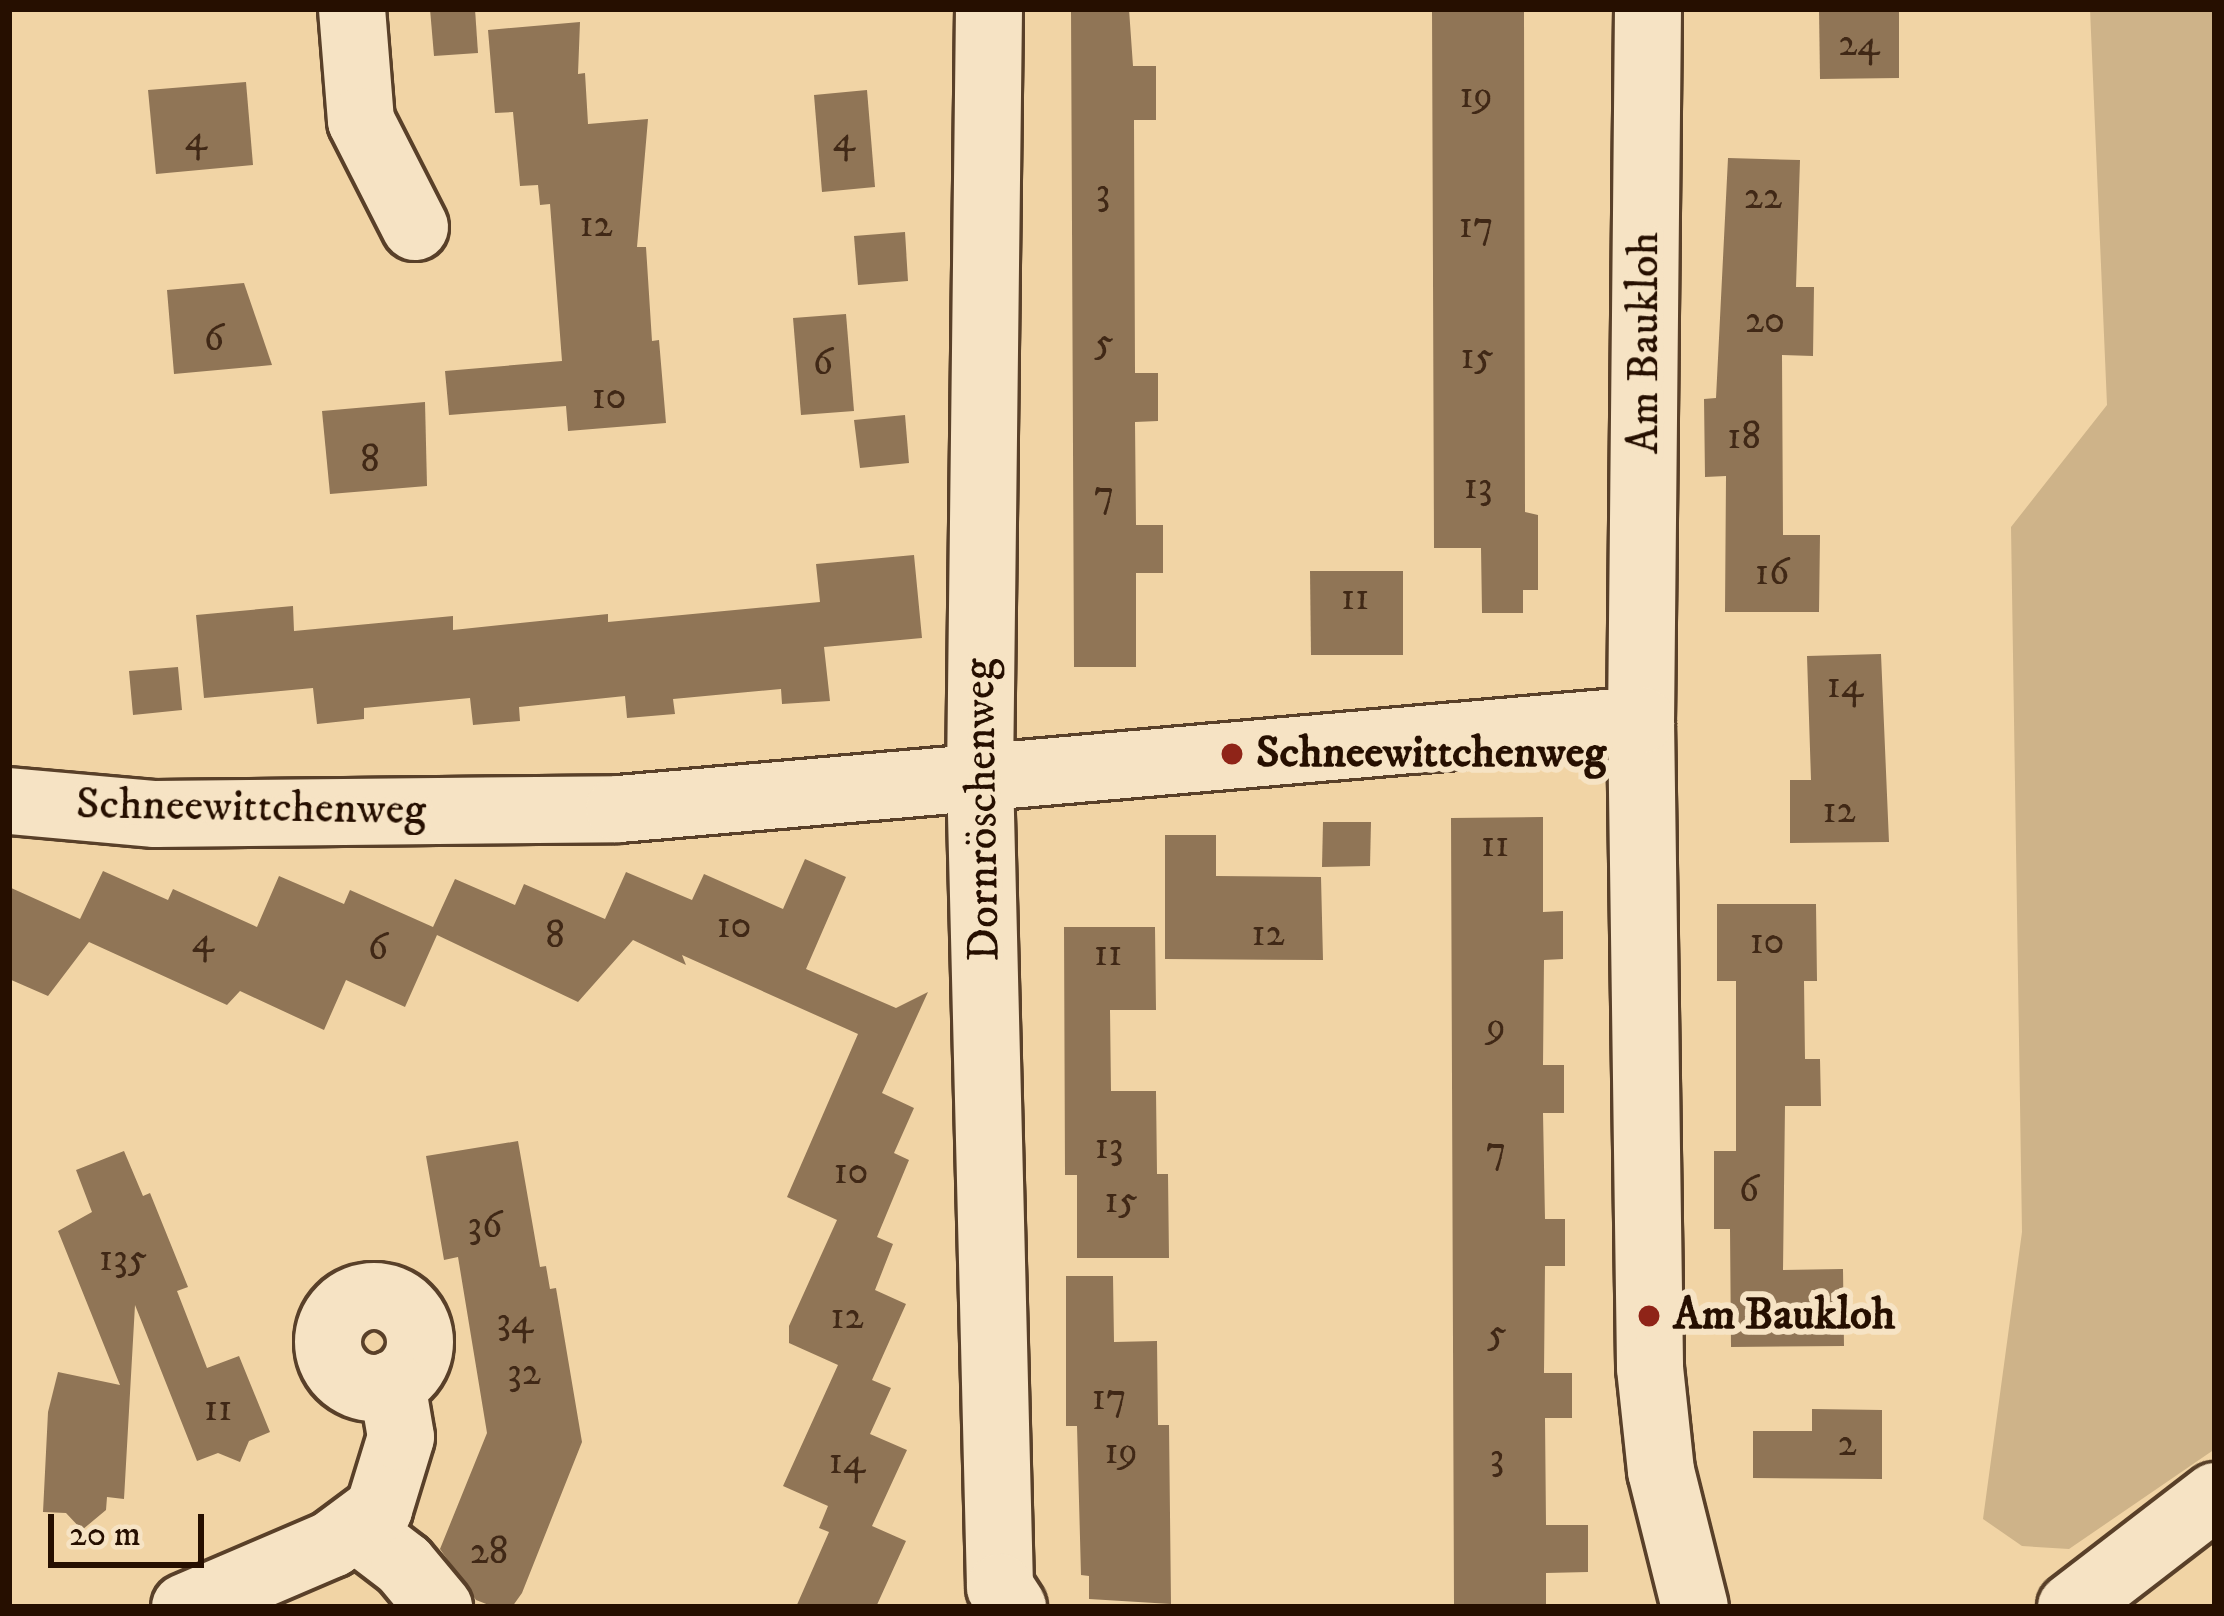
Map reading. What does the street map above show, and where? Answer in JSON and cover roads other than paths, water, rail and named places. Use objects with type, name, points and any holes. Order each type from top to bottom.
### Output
[{"type":"street","points":[[352,9],[362,121],[415,227]]},
{"type":"street","name":"Dornröschenweg","points":[[989,9],[980,774],[1000,1587],[1013,1607]]},
{"type":"street","name":"Am Baukloh","points":[[1648,9],[1641,720],[1650,1368],[1660,1471],[1695,1607]]},
{"type":"street","name":"Schneewittchenweg","points":[[9,801],[155,814],[619,808],[1641,720]]},
{"type":"street","points":[[184,1607],[357,1529],[379,1509],[401,1437],[392,1384]]},
{"type":"street","points":[[2071,1607],[2215,1496]]},
{"type":"street","points":[[357,1529],[404,1565],[439,1607]]},
{"type":"place","name":"Schneewittchenweg","points":[[1232,754]]},
{"type":"place","name":"Am Baukloh","points":[[1649,1316]]}]
